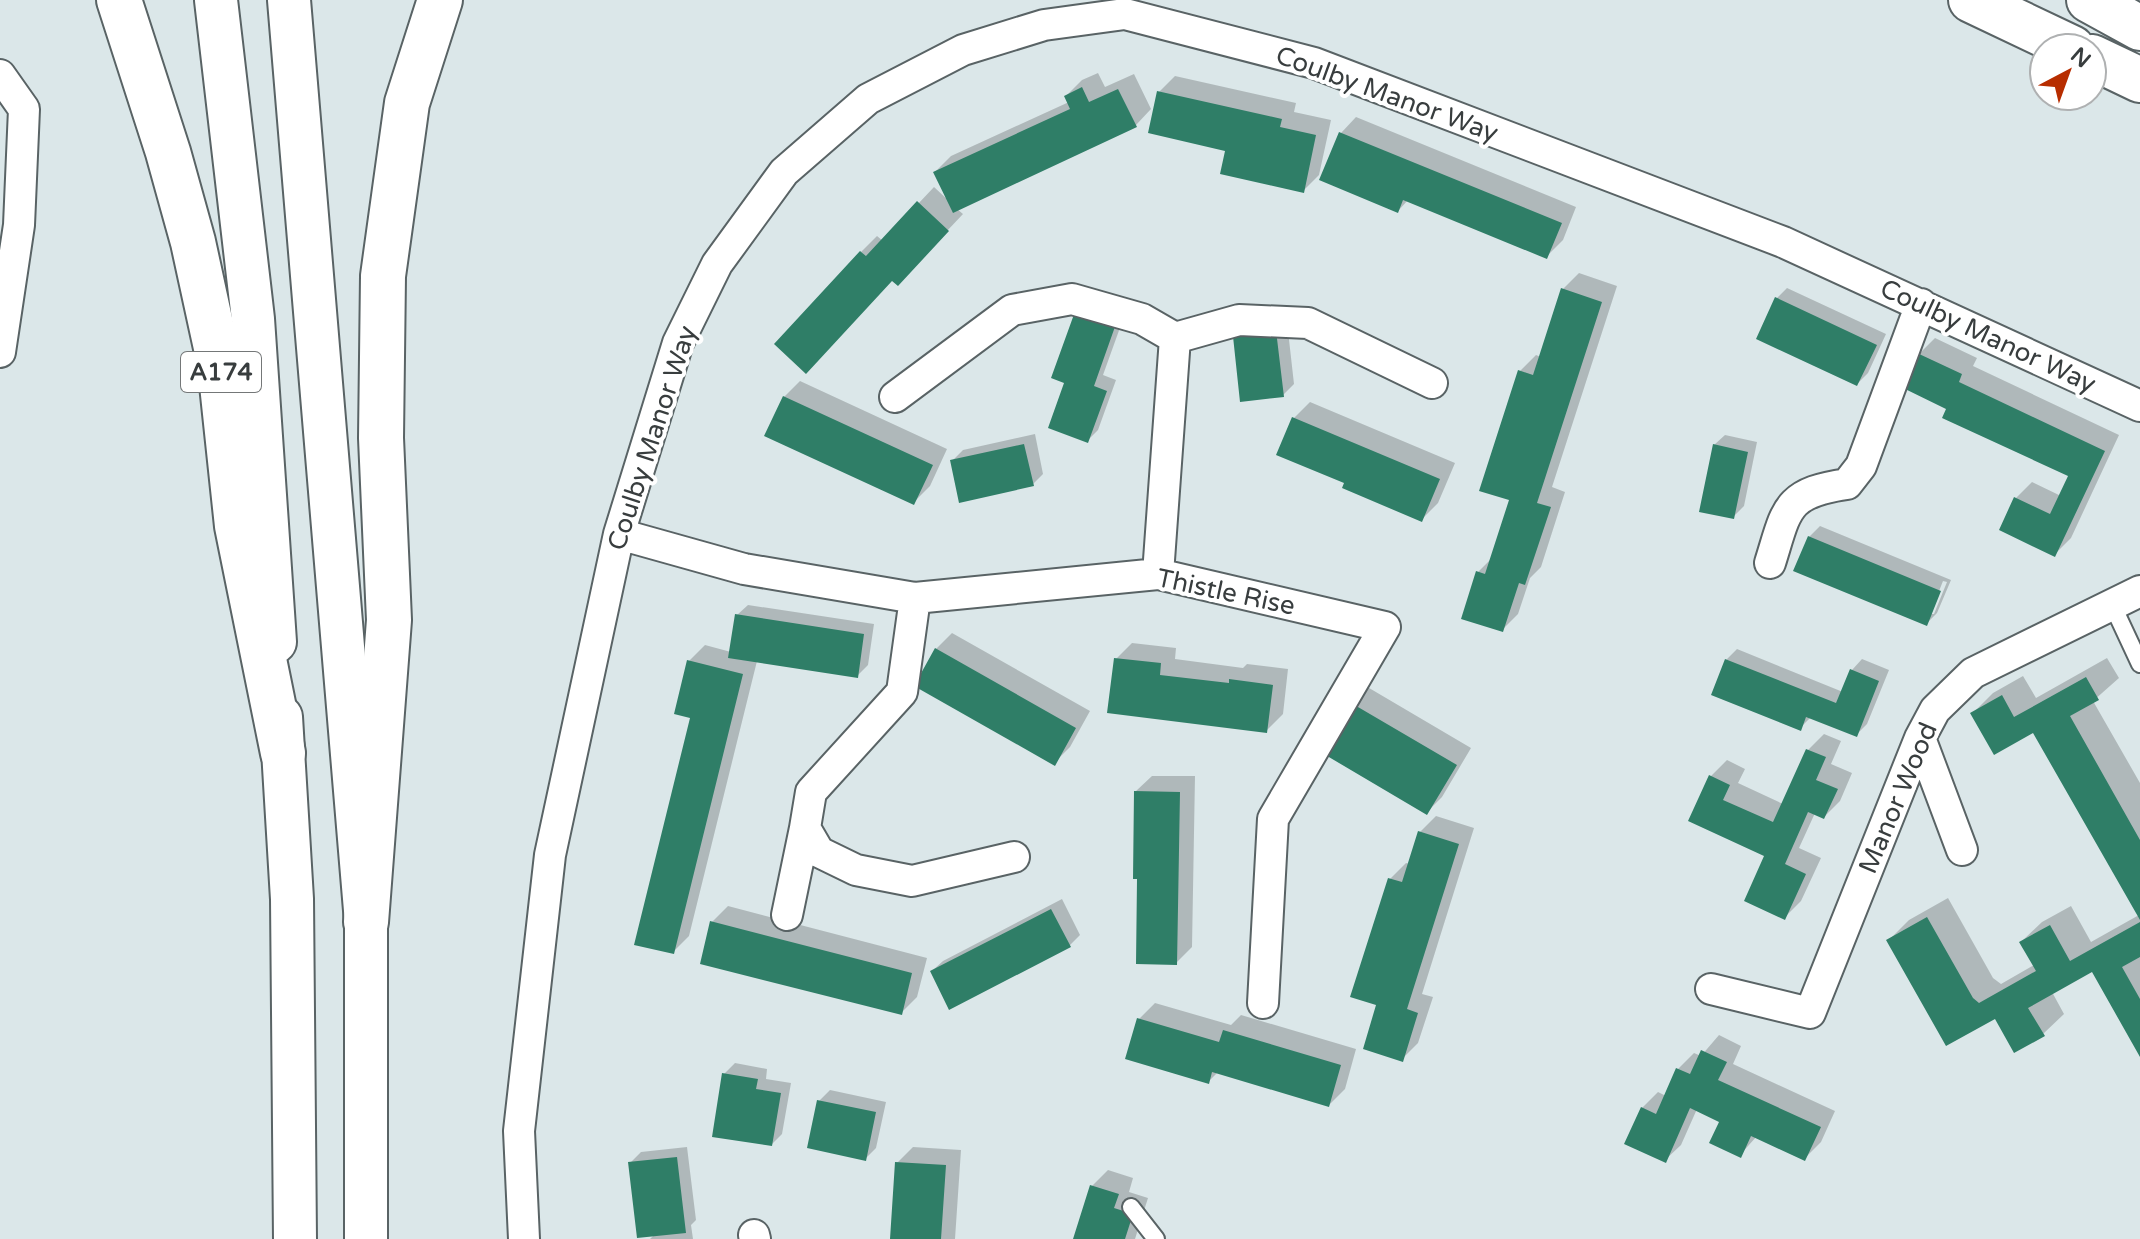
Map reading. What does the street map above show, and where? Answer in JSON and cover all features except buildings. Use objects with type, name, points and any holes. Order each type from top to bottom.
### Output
[{"type":"highway","name":"A174","points":[[119,0],[168,152],[193,242],[220,366],[237,526],[283,753]]},
{"type":"highway","points":[[366,922],[389,620],[381,438],[383,276],[407,103],[440,0]]},
{"type":"highway","points":[[1971,0],[2038,32]]},
{"type":"highway","points":[[2089,0],[2140,28]]},
{"type":"highway","points":[[2108,65],[2140,80]]},
{"type":"main road","points":[[216,0],[253,319],[283,753],[292,899],[295,1239]]},
{"type":"main road","points":[[289,0],[366,922],[366,1239]]},
{"type":"street","name":"Coulby Manor Way","points":[[524,1239],[519,1131],[550,855],[619,534],[678,343],[717,264],[784,172],[868,99],[963,50],[1044,25],[1125,14],[1314,63],[1783,242],[2140,406]]},
{"type":"street","points":[[0,75],[24,109],[19,225],[0,352]]},
{"type":"street","points":[[895,397],[1012,310],[1072,299],[1142,319],[1175,338],[1239,320],[1308,323],[1432,383]]},
{"type":"street","points":[[1770,563],[1786,511],[1797,499],[1824,488],[1847,484],[1861,466],[1921,304]]},
{"type":"street","points":[[1158,574],[1175,338]]},
{"type":"street","name":"Thistle Rise","points":[[619,534],[744,569],[915,598],[1158,574],[1385,627],[1273,819],[1263,1003]]},
{"type":"street","name":"Manor Wood","points":[[1711,989],[1810,1013],[1920,738],[1935,710],[1973,673],[2140,591]]},
{"type":"street","points":[[787,915],[811,792],[902,692],[915,598]]},
{"type":"street","points":[[1920,738],[1962,850]]},
{"type":"street","points":[[805,828],[819,852],[831,858],[856,870],[912,881],[1014,857]]},
{"type":"lane","points":[[2112,604],[2140,664]]},
{"type":"lane","points":[[1131,1207],[1156,1239]]}]
